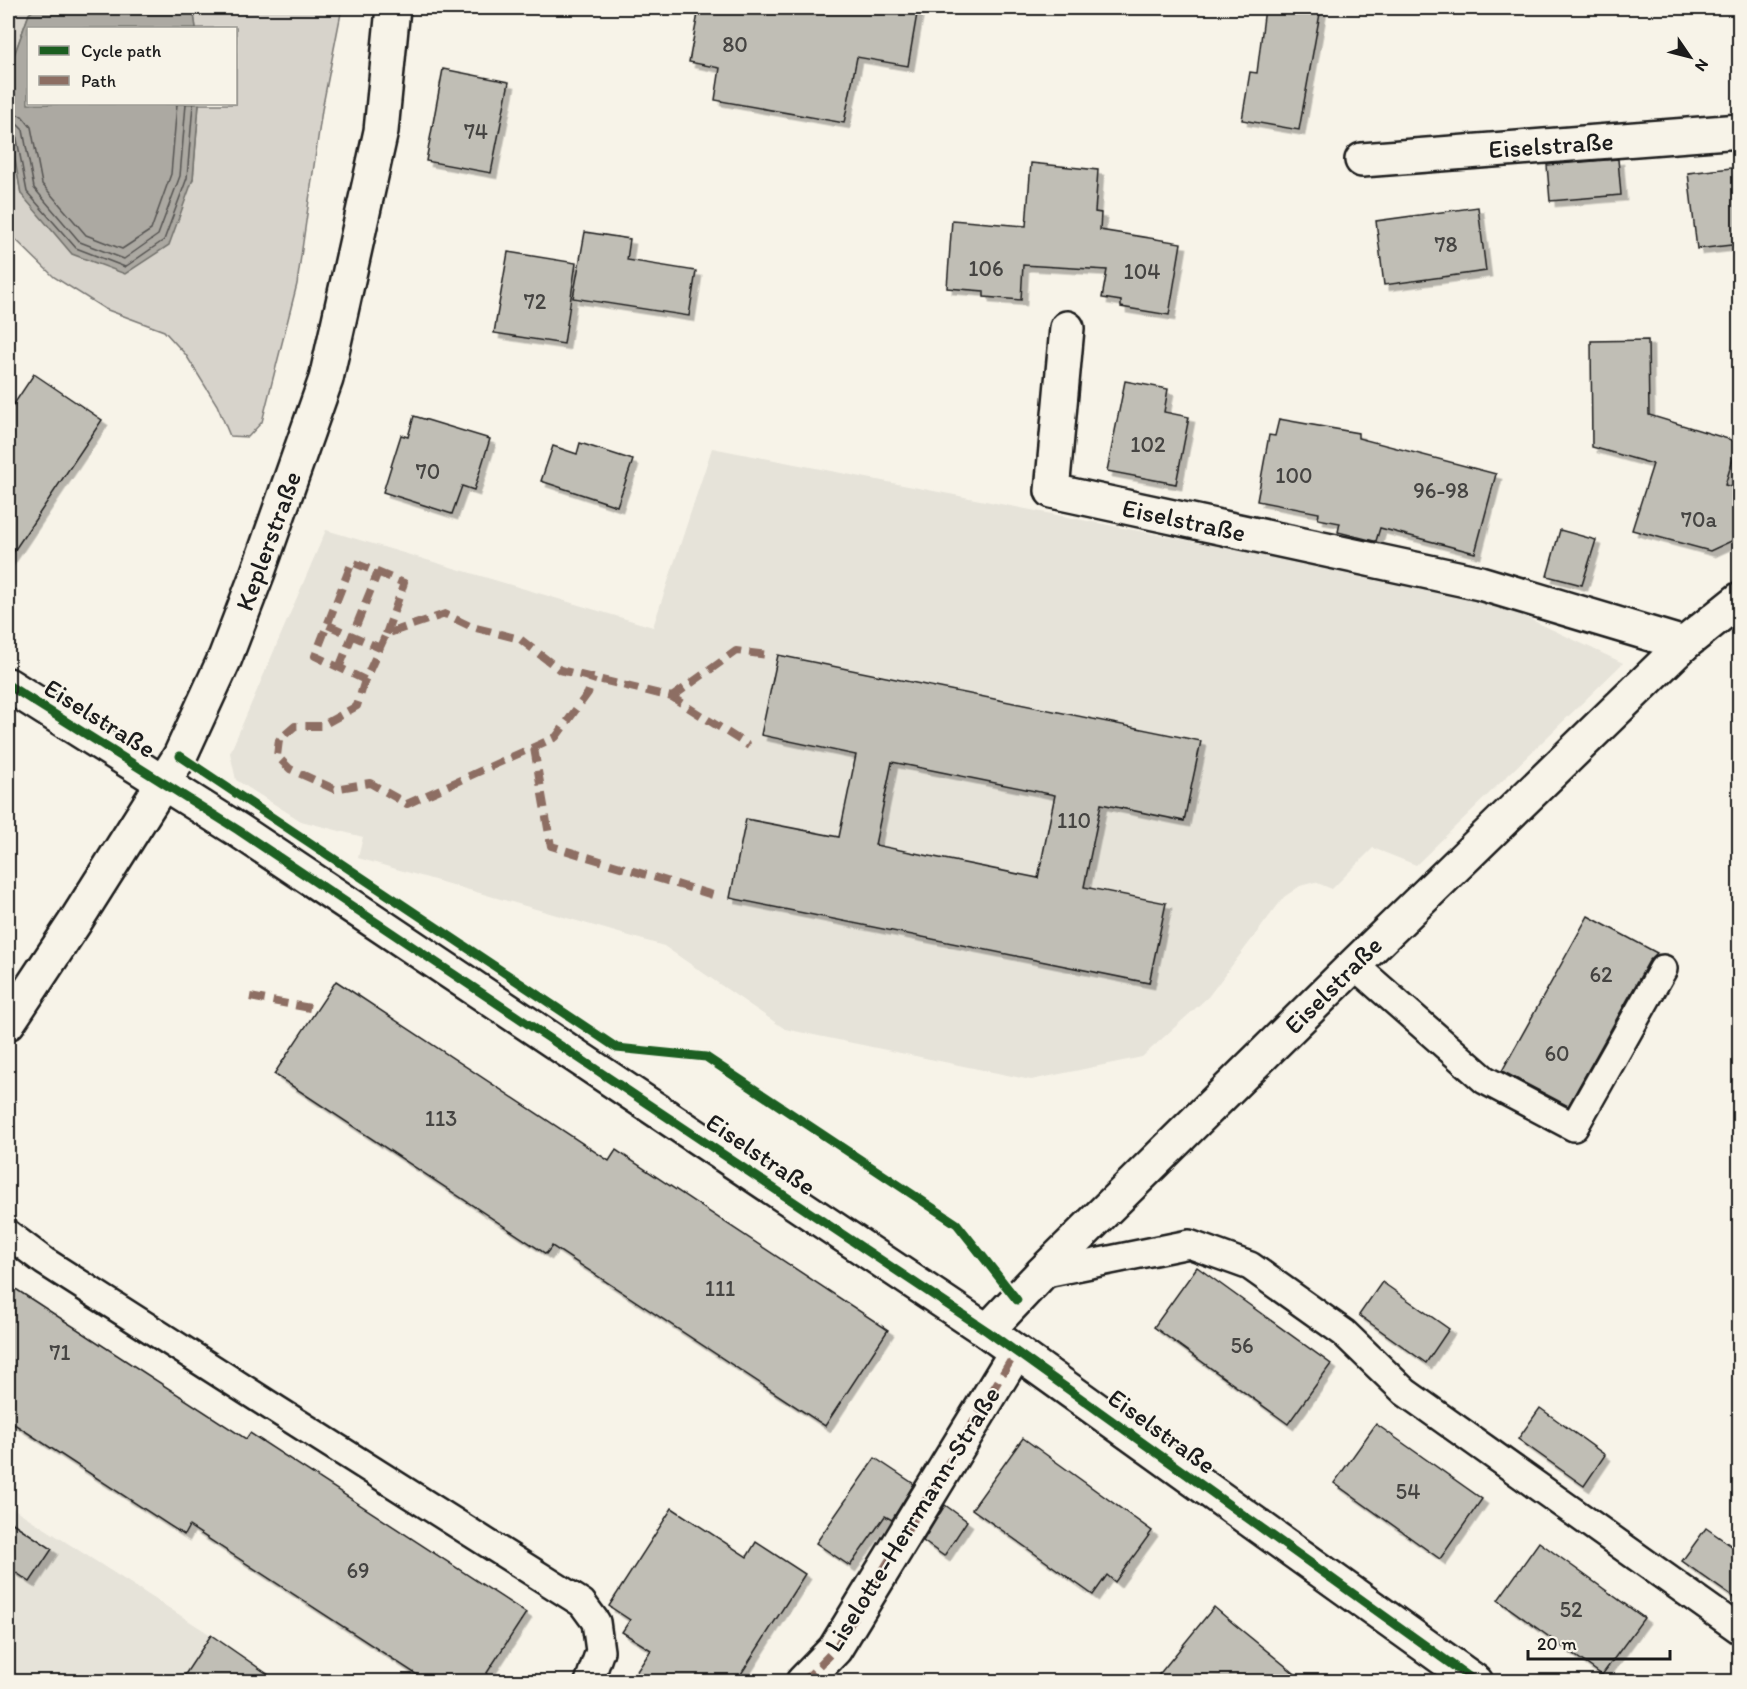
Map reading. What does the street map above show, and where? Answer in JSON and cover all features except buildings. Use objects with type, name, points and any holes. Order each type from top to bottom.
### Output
[{"type":"street","name":"Keplerstraße","points":[[8,1023],[180,756],[225,658],[258,572],[326,379],[381,131],[393,8]]},
{"type":"street","name":"Eiselstraße","points":[[1362,160],[1740,131]]},
{"type":"street","name":"Eiselstraße","points":[[1067,328],[1052,491],[1480,583],[1684,644]]},
{"type":"street","name":"Eiselstraße","points":[[987,1331],[1041,1274],[1354,965],[1684,644],[1740,599]]},
{"type":"street","name":"Eiselstraße","points":[[8,685],[164,782],[987,1331],[1476,1682]]},
{"type":"street","name":"Liselotte-Herrmann-Straße","points":[[803,1682],[835,1649],[1016,1352]]},
{"type":"lane","points":[[1354,965],[1485,1080],[1574,1127],[1663,969]]},
{"type":"lane","points":[[8,1234],[44,1261],[582,1603],[596,1622],[600,1651],[589,1682]]},
{"type":"lane","points":[[1041,1274],[1189,1244],[1250,1266],[1344,1333],[1405,1392],[1740,1630]]},
{"type":"shaded area","points":[[8,8],[36,8],[29,14],[8,72]]},
{"type":"shaded area","points":[[193,8],[342,8],[322,110],[297,284],[262,422],[248,437],[230,436],[217,405],[186,355],[164,331],[105,309],[54,277],[8,232],[8,120],[21,194],[193,179],[199,105],[237,105],[237,27],[196,27]]},
{"type":"shaded area","points":[[712,448],[1485,598],[1623,663],[1416,865],[1373,848],[1332,889],[1315,882],[1300,886],[1284,897],[1208,997],[1142,1057],[1031,1080],[785,1029],[664,946],[358,858],[363,837],[301,821],[236,780],[230,753],[326,530],[653,627]]},
{"type":"shaded area","points":[[8,1505],[211,1635],[280,1681],[8,1681]]},
{"type":"water","points":[[36,8],[193,8],[196,27],[27,27],[27,105],[199,105],[193,179],[169,245],[125,274],[72,254],[21,194],[8,120],[8,72],[29,14]]},
{"type":"marked path","points":[[386,634],[404,583],[352,562],[315,656],[365,680],[386,634],[445,614],[472,627],[520,639],[560,670],[672,697],[749,746]]},
{"type":"marked path","points":[[339,668],[378,572]]},
{"type":"marked path","points":[[328,625],[380,648]]},
{"type":"marked path","points":[[672,697],[736,651],[768,655]]},
{"type":"marked path","points":[[365,680],[357,706],[321,726],[295,726],[279,740],[277,756],[290,769],[334,789],[370,783],[407,804],[556,737],[588,693],[593,678]]},
{"type":"marked path","points":[[534,748],[551,846],[716,896]]},
{"type":"marked path","points":[[250,997],[310,1008]]},
{"type":"marked path","points":[[803,1682],[835,1649],[1016,1352]]},
{"type":"cycle path","points":[[8,685],[238,830],[987,1331],[1476,1682]]},
{"type":"cycle path","points":[[180,756],[617,1048],[706,1057],[957,1224],[1017,1300]]}]
